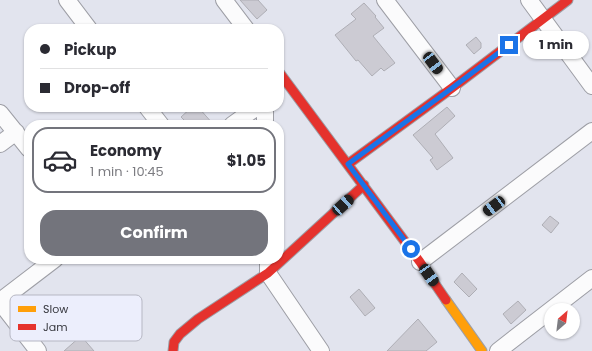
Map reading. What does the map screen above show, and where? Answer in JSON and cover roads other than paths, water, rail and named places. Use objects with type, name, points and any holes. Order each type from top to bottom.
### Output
[{"type":"street","points":[[67,0],[85,24]]},
{"type":"street","points":[[224,0],[242,24]]},
{"type":"street","points":[[385,0],[452,88]]},
{"type":"street","points":[[529,0],[592,86]]},
{"type":"street","points":[[348,164],[452,88],[568,0]]},
{"type":"street","points":[[284,84],[364,185],[482,351]]},
{"type":"street","points":[[0,112],[24,142]]},
{"type":"street","points":[[151,112],[157,120]]},
{"type":"street","points":[[239,120],[250,112]]},
{"type":"street","points":[[420,262],[592,131]]},
{"type":"street","points":[[0,144],[16,132]]},
{"type":"street","points":[[284,252],[364,185]]},
{"type":"street","points":[[10,315],[0,302],[49,264]]},
{"type":"street","points":[[176,348],[180,334],[268,266],[321,351]]},
{"type":"street","points":[[498,351],[592,278]]},
{"type":"street","points":[[30,341],[38,351]]}]
